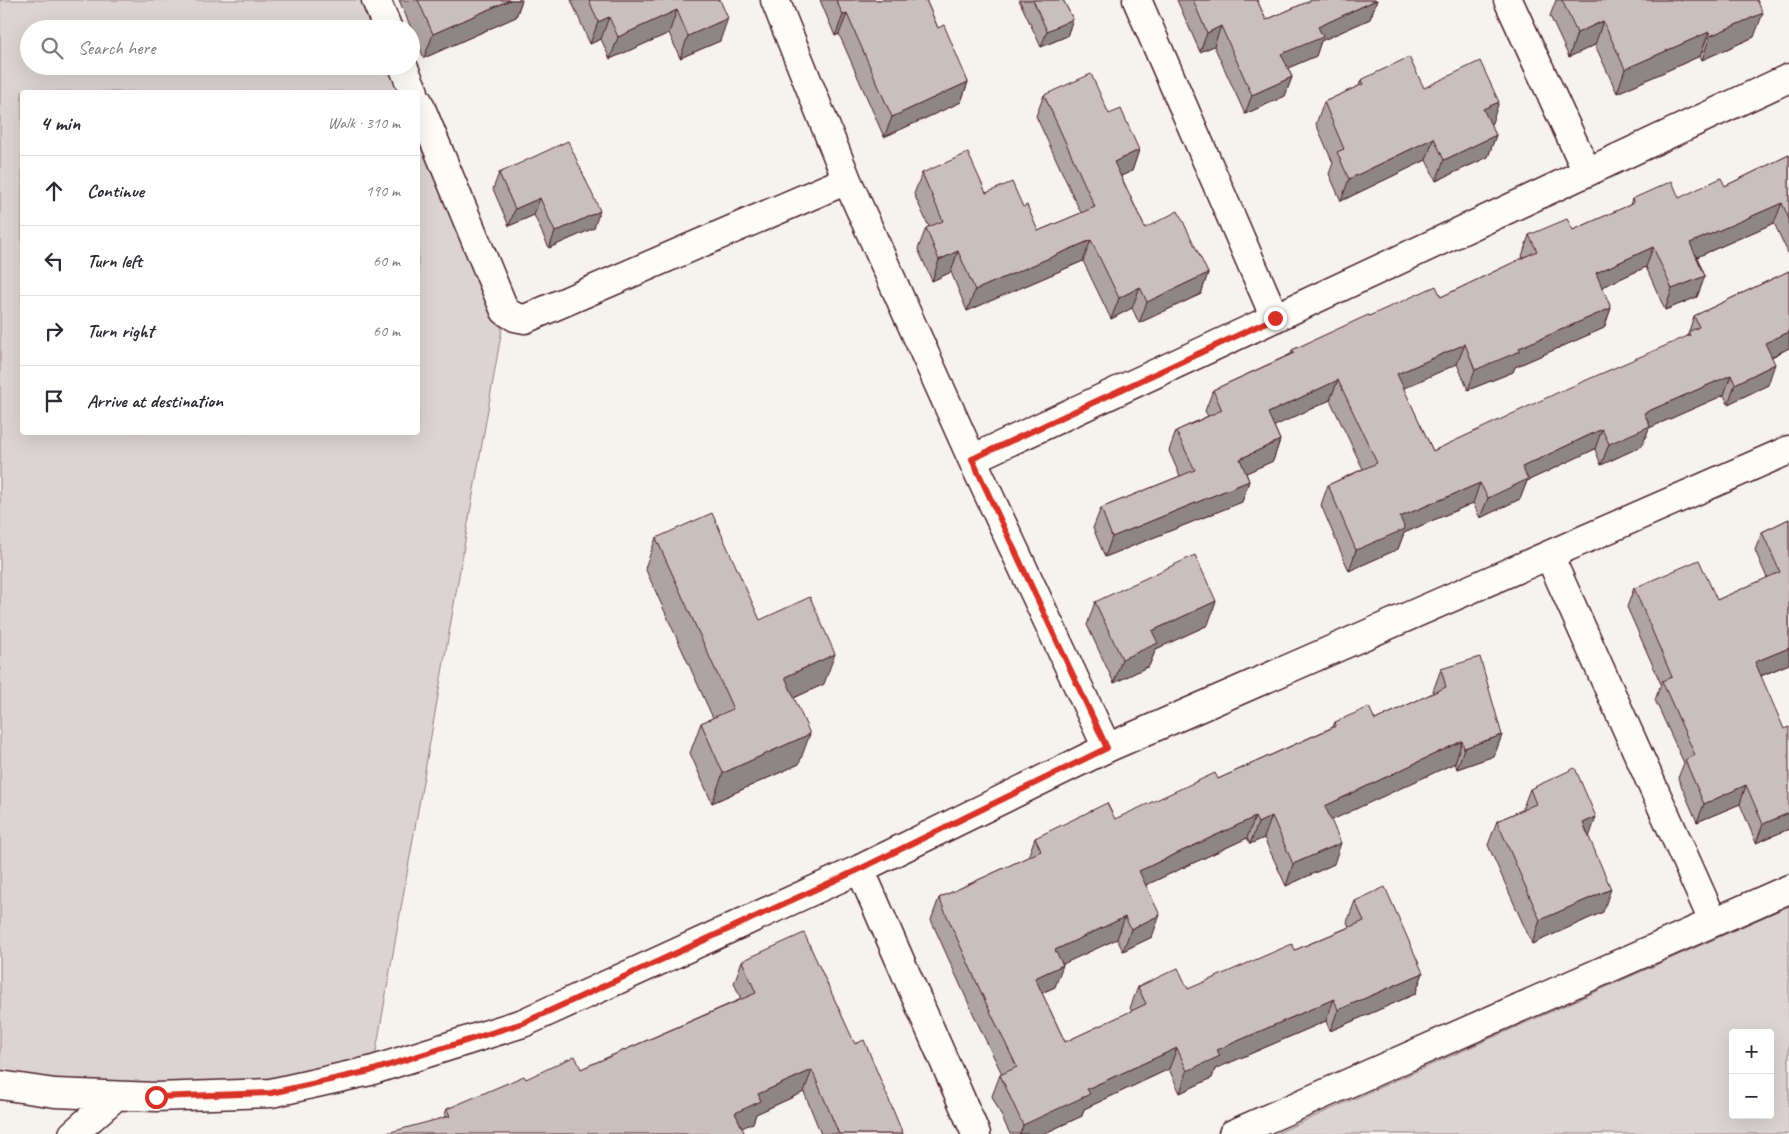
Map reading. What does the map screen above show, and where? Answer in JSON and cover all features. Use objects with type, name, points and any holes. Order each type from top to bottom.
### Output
[{"type":"street","points":[[376,0],[384,20]]},
{"type":"street","points":[[775,0],[847,180],[972,459],[1107,748]]},
{"type":"street","points":[[1137,0],[1275,318]]},
{"type":"street","points":[[1508,0],[1587,172]]},
{"type":"street","points":[[407,75],[413,90]]},
{"type":"street","points":[[972,459],[1789,78]]},
{"type":"street","points":[[420,106],[505,311],[525,320],[847,180]]},
{"type":"street","points":[[0,1085],[55,1093],[116,1096],[156,1097],[271,1093],[370,1071],[523,1023],[860,869],[1107,748],[1789,450]]},
{"type":"street","points":[[1548,555],[1713,922]]},
{"type":"street","points":[[860,869],[976,1134]]},
{"type":"street","points":[[1233,1134],[1789,888]]},
{"type":"street","points":[[72,1134],[116,1096]]},
{"type":"shaded area","points":[[0,0],[365,0],[373,20],[20,20],[20,75],[397,75],[403,90],[20,90],[20,435],[420,435],[420,131],[502,329],[375,1057],[272,1081],[158,1085],[51,1082],[0,1073]]},
{"type":"shaded area","points":[[1789,906],[1789,1134],[1275,1134]]},
{"type":"building","points":[[418,0],[510,0],[433,34]]},
{"type":"building","points":[[589,0],[720,0],[728,18],[688,36],[677,10],[618,37],[609,17],[598,22]]},
{"type":"building","points":[[836,0],[926,0],[938,28],[944,25],[968,82],[892,117],[847,14],[843,15]]},
{"type":"building","points":[[1033,0],[1063,0],[1073,19],[1047,31]]},
{"type":"building","points":[[1193,0],[1257,0],[1266,20],[1312,0],[1376,0],[1318,27],[1323,37],[1281,54],[1292,77],[1252,95],[1221,26],[1207,33]]},
{"type":"building","points":[[1562,0],[1757,0],[1763,13],[1710,36],[1709,32],[1625,69],[1603,21],[1577,33]]},
{"type":"building","points":[[1409,57],[1424,88],[1480,61],[1499,102],[1483,109],[1496,135],[1444,160],[1434,138],[1349,179],[1337,152],[1344,149],[1324,102],[1363,84],[1361,80]]},
{"type":"building","points":[[1091,74],[1109,114],[1121,109],[1139,150],[1114,162],[1145,228],[1178,211],[1208,273],[1147,302],[1140,287],[1119,298],[1091,240],[975,290],[958,251],[939,260],[926,228],[943,221],[922,173],[968,153],[986,193],[1012,182],[1023,207],[1027,205],[1038,231],[1095,207],[1044,95]]},
{"type":"building","points":[[568,141],[600,211],[555,232],[540,198],[515,209],[499,173]]},
{"type":"building","points":[[1789,155],[1789,219],[1782,203],[1690,243],[1705,276],[1672,289],[1653,247],[1596,273],[1611,308],[1519,348],[1520,351],[1475,370],[1465,344],[1397,374],[1433,451],[1559,392],[1690,335],[1688,332],[1699,327],[1694,316],[1789,271],[1789,332],[1765,343],[1775,364],[1735,384],[1731,375],[1644,413],[1650,426],[1609,444],[1602,429],[1522,467],[1528,479],[1488,498],[1480,483],[1400,517],[1405,529],[1356,550],[1328,485],[1377,463],[1338,380],[1268,413],[1280,440],[1240,459],[1249,481],[1112,537],[1101,508],[1195,470],[1176,431],[1222,410],[1213,390],[1294,353],[1292,350],[1368,315],[1436,286],[1441,297],[1537,251],[1529,235],[1567,219],[1573,230],[1634,203],[1632,199],[1672,181],[1679,198],[1721,178],[1725,186]]},
{"type":"building","points":[[712,513],[760,620],[810,597],[835,654],[785,677],[810,734],[723,773],[701,723],[733,709],[656,538]]},
{"type":"building","points":[[1789,519],[1789,648],[1755,662],[1784,729],[1789,727],[1789,813],[1763,824],[1746,785],[1704,804],[1685,760],[1695,755],[1662,681],[1672,677],[1634,588],[1699,560],[1717,600],[1780,572],[1762,532]]},
{"type":"building","points":[[1195,555],[1216,601],[1152,631],[1158,643],[1122,659],[1095,602]]},
{"type":"building","points":[[1480,657],[1502,735],[1464,748],[1462,741],[1325,806],[1341,843],[1293,864],[1272,816],[1258,823],[1255,817],[1139,871],[1160,915],[1131,929],[1125,917],[1055,950],[1063,965],[1035,978],[1065,1042],[1146,1004],[1138,987],[1178,968],[1188,989],[1292,944],[1295,950],[1364,921],[1355,901],[1385,887],[1423,973],[1338,1010],[1334,999],[1217,1050],[1220,1056],[1187,1071],[1177,1048],[1087,1089],[1090,1094],[1023,1125],[1000,1075],[1017,1067],[939,898],[1041,851],[1035,838],[1107,803],[1115,819],[1215,773],[1218,779],[1336,726],[1335,722],[1369,707],[1375,720],[1446,687],[1441,669]]},
{"type":"building","points":[[1575,768],[1596,817],[1583,823],[1611,889],[1540,920],[1497,821],[1536,804],[1530,789]]},
{"type":"building","points":[[804,933],[855,1044],[864,1040],[903,1134],[839,1134],[812,1070],[758,1094],[761,1101],[735,1113],[745,1134],[383,1134],[450,1116],[447,1109],[524,1076],[526,1079],[575,1056],[581,1069],[756,993],[742,961]]},
{"type":"route","points":[[156,1097],[271,1093],[370,1071],[523,1023],[860,869],[1107,748],[972,459],[1275,318]]}]
